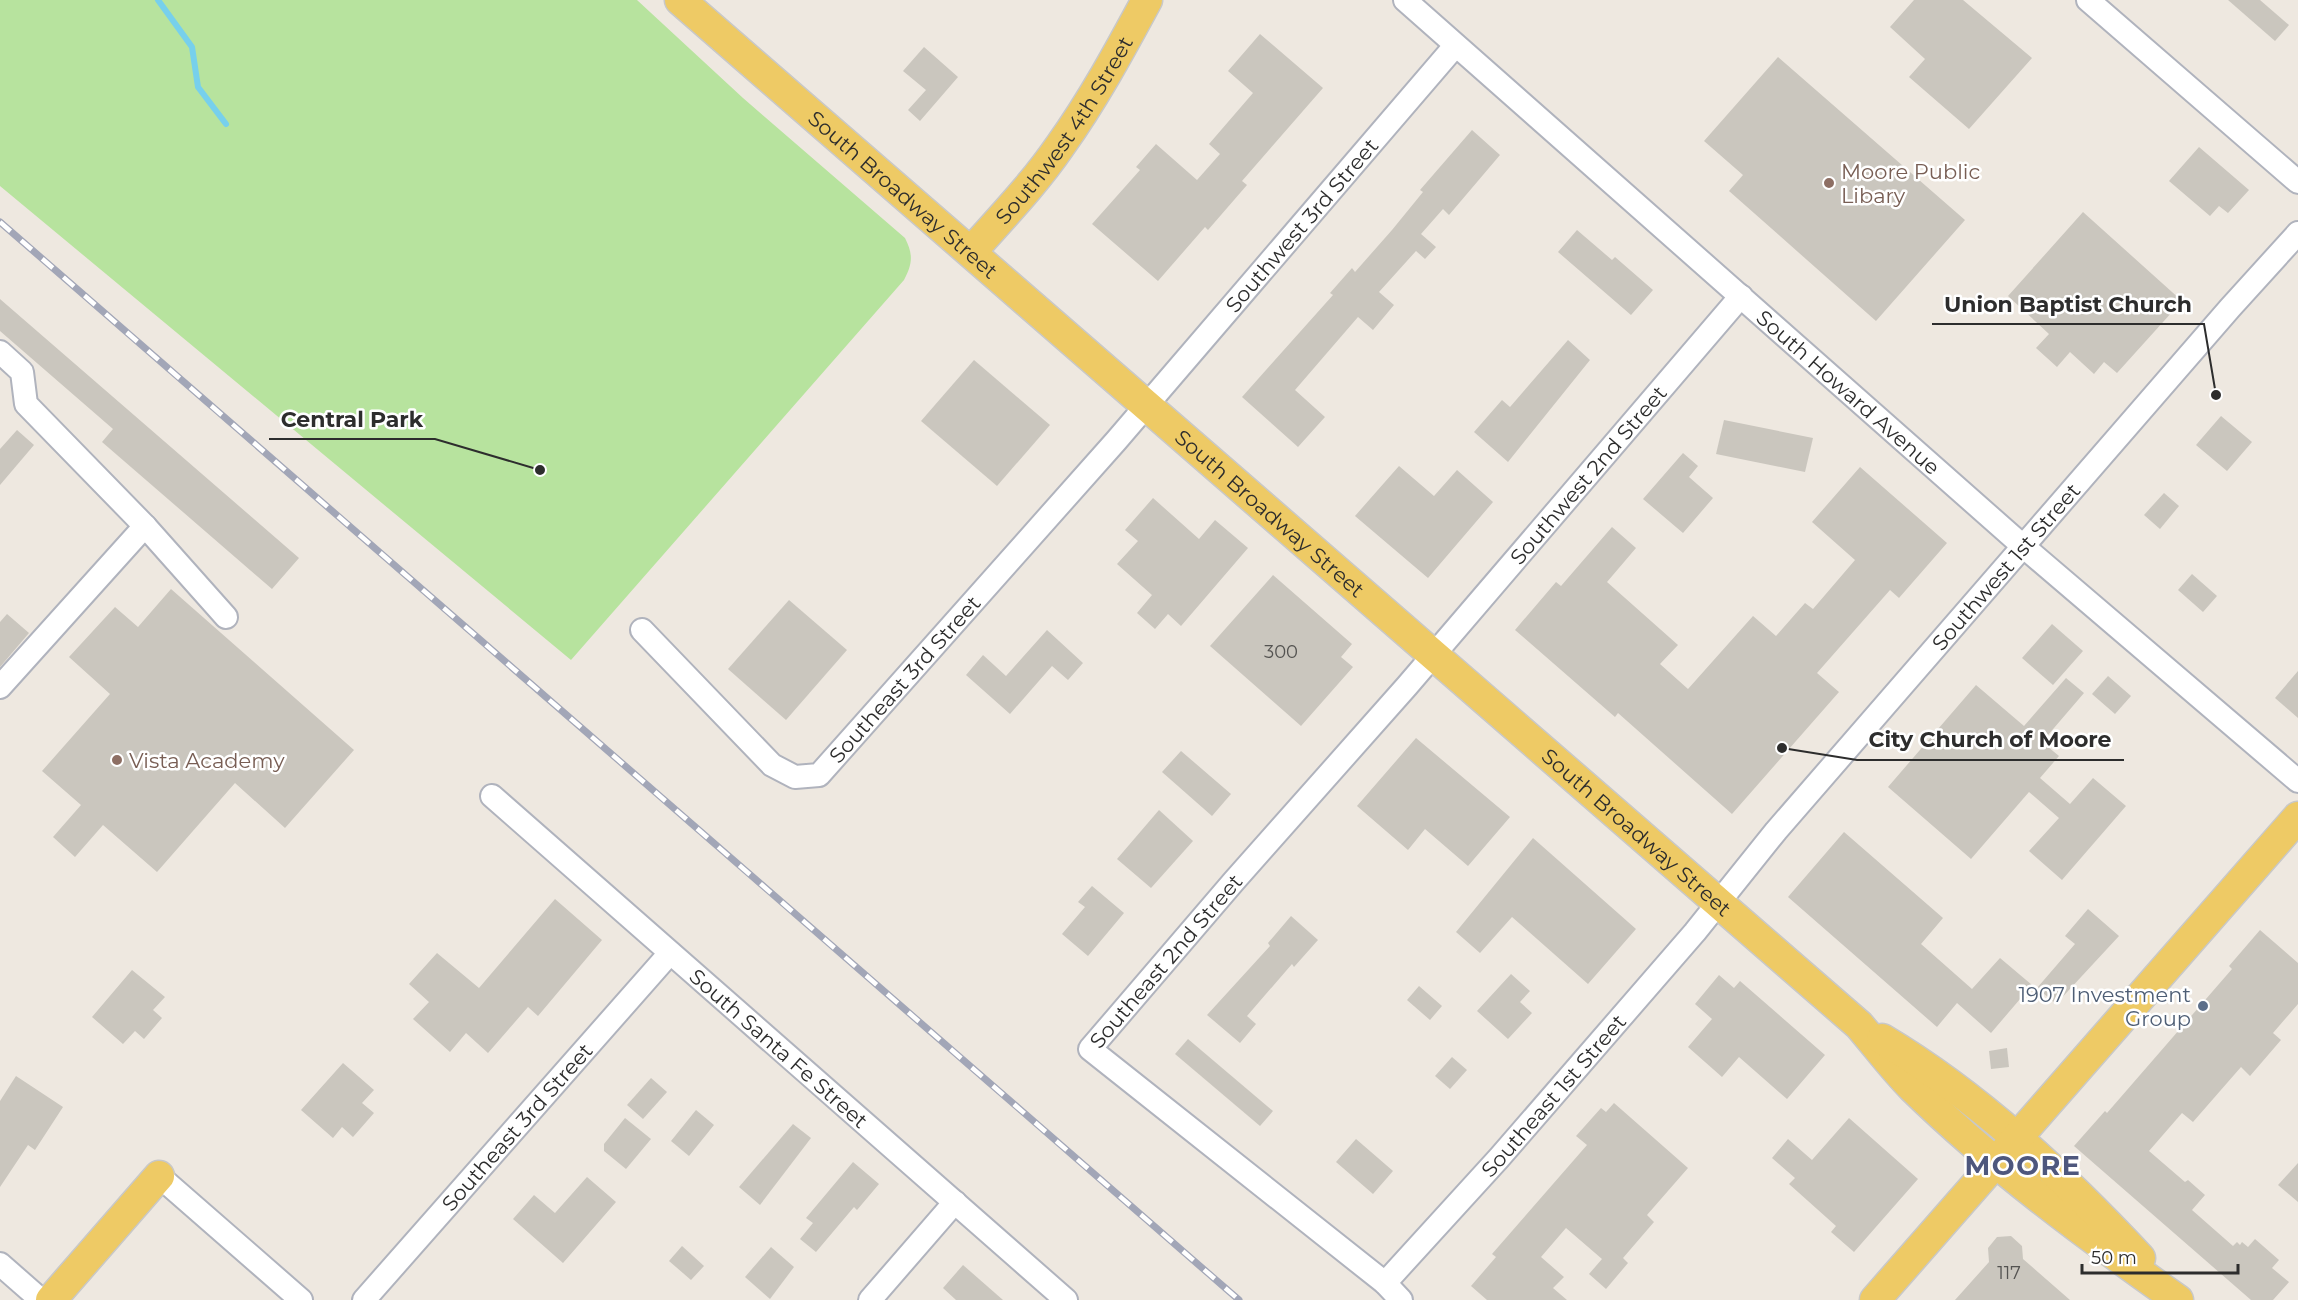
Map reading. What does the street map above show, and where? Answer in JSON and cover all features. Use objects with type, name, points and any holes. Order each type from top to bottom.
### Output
[{"type":"main road","name":"South Broadway Street","points":[[680,0],[1859,1025],[1912,1087],[1997,1161],[2084,1234],[2179,1300]]},
{"type":"main road","name":"Southwest 4th Street","points":[[971,252],[1033,182],[1059,147],[1107,73],[1147,0]]},
{"type":"main road","points":[[1875,1300],[2298,817]]},
{"type":"main road","name":"South Broadway Street","points":[[1859,1025],[1927,1066],[2016,1139],[2102,1218],[2179,1300]]},
{"type":"main road","points":[[51,1300],[159,1176]]},
{"type":"street","name":"South Howard Avenue","points":[[1405,0],[2024,547],[2298,781]]},
{"type":"street","points":[[2088,0],[2298,182]]},
{"type":"street","name":"Southwest 3rd Street","points":[[1146,404],[1455,46]]},
{"type":"street","name":"Southwest 1st Street","points":[[1717,902],[2226,313],[2298,234]]},
{"type":"street","name":"Southwest 2nd Street","points":[[1433,654],[1741,296]]},
{"type":"street","points":[[0,352],[22,372],[26,404],[145,526],[226,617]]},
{"type":"street","name":"Southeast 3rd Street","points":[[642,630],[772,765],[795,777],[819,775],[1146,404]]},
{"type":"street","points":[[0,687],[145,526]]},
{"type":"street","name":"Southeast 2nd Street","points":[[1401,1300],[1384,1283],[1090,1048],[1433,654]]},
{"type":"street","name":"South Santa Fe Street","points":[[492,796],[1066,1300]]},
{"type":"street","name":"Southeast 1st Street","points":[[1384,1283],[1499,1158],[1695,932],[1717,902]]},
{"type":"street","name":"Southeast 3rd Street","points":[[364,1300],[670,953]]},
{"type":"street","points":[[159,1176],[301,1300]]},
{"type":"street","points":[[870,1300],[955,1202]]},
{"type":"street","points":[[0,1264],[41,1300]]},
{"type":"green space","points":[[0,0],[637,0],[743,98],[905,238],[911,254],[909,269],[904,280],[571,660],[0,186]]},
{"type":"building","points":[[1914,0],[1963,0],[2032,58],[1969,129],[1909,77],[1925,59],[1890,27]]},
{"type":"building","points":[[2228,0],[2260,0],[2289,25],[2275,41]]},
{"type":"building","points":[[1260,34],[1323,88],[1242,181],[1247,185],[1208,230],[1205,227],[1158,281],[1092,224],[1140,170],[1136,167],[1156,144],[1197,180],[1220,154],[1209,144],[1253,93],[1228,71]]},
{"type":"building","points":[[924,47],[958,77],[920,121],[908,110],[926,90],[903,71]]},
{"type":"building","name":"Moore Public Libary","points":[[1778,57],[1965,220],[1876,321],[1729,191],[1743,175],[1704,141]]},
{"type":"building","points":[[1472,130],[1500,155],[1449,215],[1443,209],[1421,234],[1436,247],[1425,259],[1416,251],[1379,292],[1394,305],[1373,330],[1358,317],[1295,390],[1325,417],[1298,447],[1242,397],[1333,295],[1330,293],[1352,268],[1355,272],[1392,230],[1423,192],[1420,190]]},
{"type":"building","points":[[2199,147],[2249,190],[2228,213],[2219,206],[2210,216],[2169,181]]},
{"type":"building","points":[[2083,212],[2182,301],[2117,373],[2104,362],[2094,374],[2070,352],[2057,367],[2036,348],[2049,334],[2008,296]]},
{"type":"building","points":[[1577,230],[1612,260],[1615,257],[1653,290],[1631,315],[1558,252]]},
{"type":"building","points":[[0,299],[299,558],[272,589],[102,442],[113,429],[0,331]]},
{"type":"building","points":[[1568,340],[1590,360],[1508,462],[1474,432],[1502,400],[1510,407]]},
{"type":"building","points":[[974,360],[1050,425],[997,486],[921,421]]},
{"type":"building","points":[[2221,416],[2252,442],[2227,471],[2196,445]]},
{"type":"building","points":[[1724,420],[1813,438],[1805,472],[1716,454]]},
{"type":"building","points":[[17,430],[34,445],[0,485],[0,449]]},
{"type":"building","points":[[1683,453],[1698,466],[1689,477],[1713,498],[1683,533],[1643,499]]},
{"type":"building","points":[[1399,466],[1434,496],[1457,470],[1493,502],[1428,578],[1355,516]]},
{"type":"building","points":[[1860,467],[1947,543],[1899,598],[1890,590],[1817,673],[1839,692],[1732,814],[1618,713],[1615,717],[1515,630],[1556,582],[1561,586],[1612,527],[1636,548],[1607,582],[1678,645],[1660,664],[1688,689],[1753,616],[1776,636],[1805,603],[1813,609],[1855,560],[1812,522]]},
{"type":"building","points":[[2164,493],[2179,506],[2160,529],[2144,515]]},
{"type":"building","points":[[1153,498],[1199,539],[1215,520],[1248,548],[1181,626],[1168,614],[1155,629],[1137,613],[1152,595],[1117,564],[1138,541],[1125,530]]},
{"type":"building","points":[[2192,574],[2217,596],[2203,612],[2178,590]]},
{"type":"building","points":[[1273,575],[1352,644],[1341,657],[1353,667],[1301,726],[1210,646]]},
{"type":"building","points":[[171,589],[354,750],[285,828],[235,783],[157,872],[103,825],[75,857],[53,837],[81,805],[42,771],[110,694],[69,657],[115,607],[138,627]]},
{"type":"building","points":[[789,600],[847,650],[786,720],[728,669]]},
{"type":"building","points":[[7,614],[29,633],[0,667],[0,622]]},
{"type":"building","points":[[2052,624],[2083,651],[2053,685],[2022,658]]},
{"type":"building","points":[[1047,630],[1083,663],[1068,680],[1052,666],[1010,714],[966,675],[983,655],[1006,676]]},
{"type":"building","points":[[2298,671],[2298,718],[2275,698]]},
{"type":"building","points":[[2108,676],[2131,696],[2115,714],[2092,694]]},
{"type":"building","points":[[2066,678],[2084,693],[2042,742],[2059,756],[2040,778],[2070,804],[2093,778],[2126,806],[2062,880],[2029,851],[2059,818],[2029,792],[1971,859],[1888,787],[1976,685],[2024,726]]},
{"type":"building","points":[[1416,738],[1510,817],[1468,866],[1425,829],[1408,850],[1357,806]]},
{"type":"building","points":[[1181,751],[1231,794],[1212,816],[1162,772]]},
{"type":"building","points":[[1159,810],[1193,841],[1151,888],[1117,859]]},
{"type":"building","points":[[1844,832],[1943,918],[1921,944],[1972,989],[2000,958],[2032,985],[1991,1033],[1957,1003],[1937,1027],[1788,897]]},
{"type":"building","points":[[1533,838],[1636,929],[1588,984],[1512,917],[1480,953],[1456,932]]},
{"type":"building","points":[[1092,886],[1124,913],[1088,956],[1062,934],[1085,907],[1078,902]]},
{"type":"building","points":[[555,899],[602,940],[538,1016],[528,1007],[488,1053],[466,1033],[450,1052],[413,1019],[429,1002],[409,984],[437,953],[479,988]]},
{"type":"building","points":[[2088,909],[2119,936],[2056,1004],[2037,988],[2075,944],[2065,936]]},
{"type":"building","points":[[1291,916],[1318,940],[1294,967],[1292,964],[1247,1016],[1256,1024],[1240,1043],[1207,1015],[1270,946],[1268,943]]},
{"type":"building","points":[[2260,930],[2298,963],[2298,1004],[2273,1033],[2281,1040],[2250,1076],[2241,1067],[2193,1122],[2182,1113],[2149,1151],[2185,1182],[2188,1180],[2205,1195],[2192,1210],[2233,1246],[2237,1242],[2240,1245],[2242,1242],[2248,1247],[2255,1239],[2279,1260],[2272,1268],[2289,1282],[2273,1300],[2251,1300],[2074,1146],[2105,1111],[2107,1113],[2232,969],[2229,966]]},
{"type":"building","points":[[132,970],[165,997],[153,1010],[162,1018],[144,1039],[135,1031],[123,1044],[92,1017]]},
{"type":"building","points":[[1511,974],[1530,991],[1520,1002],[1532,1013],[1508,1039],[1477,1011]]},
{"type":"building","points":[[1719,975],[1734,988],[1740,981],[1825,1055],[1787,1099],[1739,1057],[1722,1077],[1688,1047],[1712,1019],[1695,1004]]},
{"type":"building","points":[[1419,986],[1442,1006],[1430,1020],[1407,1000]]},
{"type":"building","points":[[1188,1039],[1273,1111],[1260,1126],[1175,1054]]},
{"type":"building","points":[[2007,1048],[2009,1067],[1991,1069],[1989,1051]]},
{"type":"building","points":[[1452,1057],[1467,1070],[1450,1089],[1435,1076]]},
{"type":"building","points":[[343,1063],[374,1090],[362,1103],[374,1113],[353,1137],[342,1127],[333,1138],[301,1110]]},
{"type":"building","points":[[16,1076],[63,1107],[35,1150],[28,1145],[0,1187],[0,1101]]},
{"type":"building","points":[[651,1078],[667,1092],[643,1119],[627,1105]]},
{"type":"building","points":[[1614,1103],[1688,1168],[1647,1215],[1654,1222],[1623,1258],[1628,1263],[1606,1289],[1589,1274],[1602,1259],[1566,1228],[1541,1257],[1564,1277],[1553,1288],[1567,1300],[1487,1300],[1471,1286],[1496,1257],[1492,1254],[1587,1145],[1576,1136],[1601,1108],[1606,1112]]},
{"type":"building","points":[[696,1110],[714,1125],[689,1156],[671,1141]]},
{"type":"building","points":[[625,1118],[651,1139],[626,1169],[604,1151],[604,1144]]},
{"type":"building","points":[[1849,1118],[1918,1179],[1854,1252],[1831,1232],[1836,1226],[1789,1184],[1795,1178],[1772,1158],[1788,1139],[1812,1160]]},
{"type":"building","points":[[793,1124],[811,1138],[760,1205],[739,1187]]},
{"type":"building","points":[[1356,1139],[1393,1171],[1373,1194],[1336,1162]]},
{"type":"building","points":[[853,1162],[879,1184],[857,1210],[854,1207],[816,1252],[800,1239],[813,1223],[806,1218]]},
{"type":"building","points":[[2298,1163],[2298,1202],[2278,1185]]},
{"type":"building","points":[[587,1177],[616,1202],[563,1263],[513,1219],[534,1195],[555,1213]]},
{"type":"building","points":[[2011,1236],[2022,1246],[2023,1259],[2070,1300],[1955,1300],[1989,1262],[1988,1248],[1997,1237]]},
{"type":"building","points":[[682,1246],[704,1266],[691,1280],[669,1261]]},
{"type":"building","points":[[771,1247],[794,1267],[770,1299],[745,1277]]},
{"type":"building","points":[[963,1265],[1003,1300],[956,1300],[943,1288]]},
{"type":"waterway","points":[[158,0],[192,47],[198,87],[226,124]]},
{"type":"railway","points":[[0,222],[1239,1300]]},
{"type":"place","name":"Moore Public Libary","points":[[1829,183]]},
{"type":"place","name":"Union Baptist Church","points":[[2216,395]]},
{"type":"place","name":"Central Park","points":[[540,470]]},
{"type":"place","name":"City Church of Moore","points":[[1782,748]]},
{"type":"place","name":"Vista Academy","points":[[117,760]]},
{"type":"place","name":"1907 Investment Group","points":[[2203,1006]]},
{"type":"district","name":"MOORE","points":[[2023,1165]]}]
